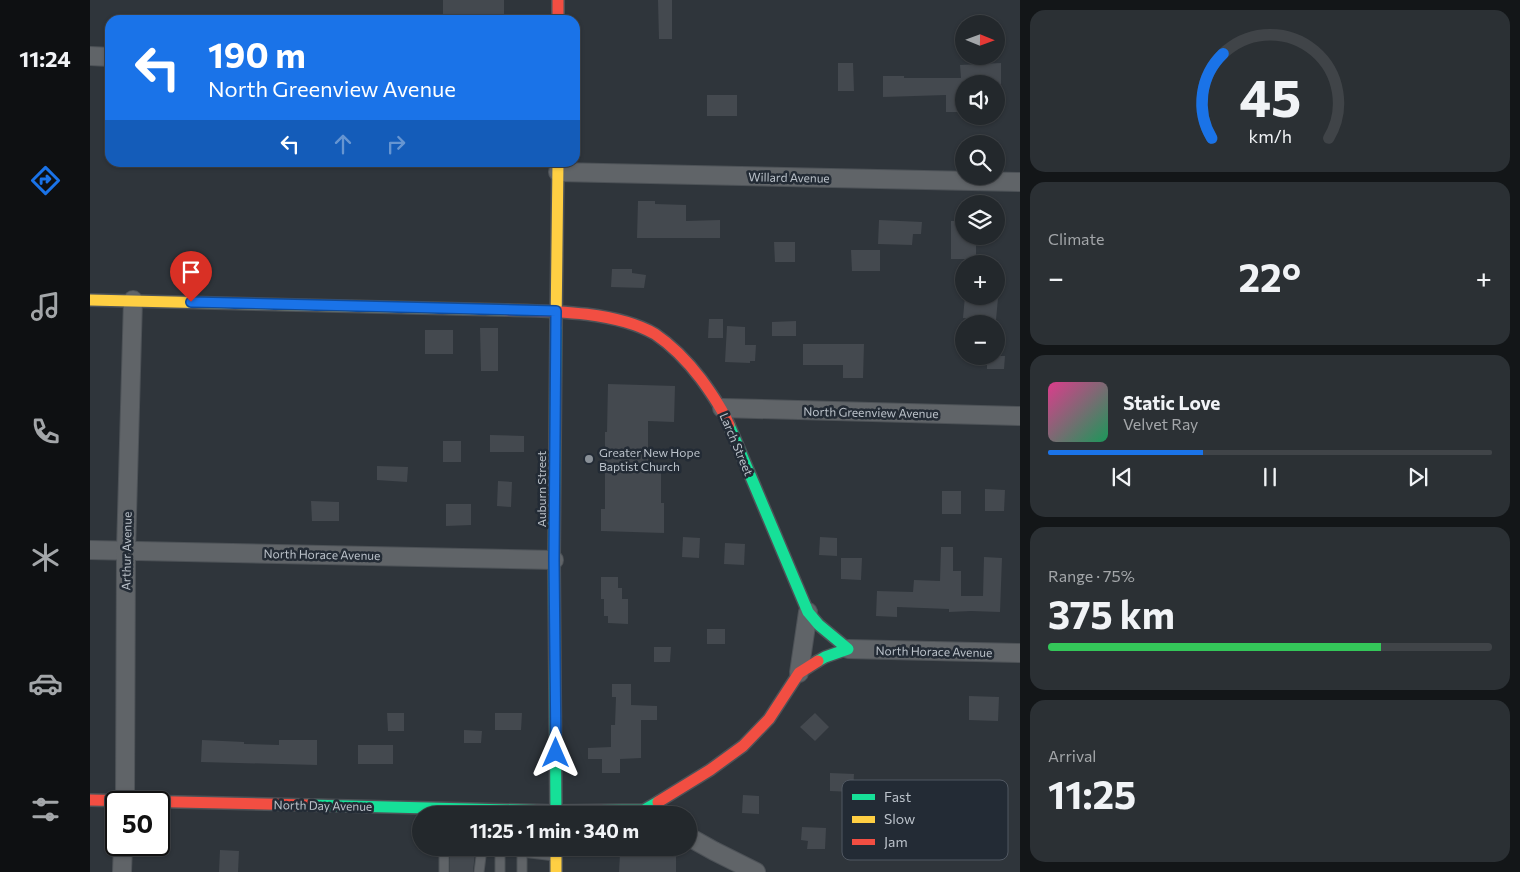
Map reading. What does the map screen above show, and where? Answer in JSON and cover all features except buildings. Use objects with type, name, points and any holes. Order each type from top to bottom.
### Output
[{"type":"street","points":[[558,0],[558,15]]},
{"type":"street","points":[[90,56],[105,57]]},
{"type":"street","name":"Willard Avenue","points":[[558,167],[1020,182]]},
{"type":"street","name":"Auburn Street","points":[[556,806],[554,560],[558,167]]},
{"type":"street","points":[[90,300],[556,311]]},
{"type":"street","name":"Arthur Avenue","points":[[125,791],[126,550],[133,300]]},
{"type":"street","name":"Larch Street","points":[[556,311],[612,319],[643,329],[662,340],[682,357],[722,408],[808,612],[819,625],[848,649]]},
{"type":"street","name":"North Greenview Avenue","points":[[722,408],[1020,416]]},
{"type":"street","name":"North Horace Avenue","points":[[90,550],[554,560]]},
{"type":"street","points":[[658,806],[743,746],[769,719],[798,673],[808,612]]},
{"type":"street","points":[[798,673],[825,657],[848,649]]},
{"type":"street","name":"North Horace Avenue","points":[[848,649],[1020,653]]},
{"type":"street","name":"North Day Avenue","points":[[90,800],[105,801]]},
{"type":"street","name":"North Day Avenue","points":[[170,803],[412,810]]},
{"type":"street","points":[[697,842],[731,863],[756,872]]},
{"type":"street","points":[[122,872],[123,856]]},
{"type":"street","points":[[556,856],[556,872]]},
{"type":"lane","points":[[444,856],[444,872]]},
{"type":"lane","points":[[479,872],[481,856]]},
{"type":"lane","points":[[500,872],[501,856]]},
{"type":"lane","points":[[522,856],[522,872]]},
{"type":"traffic: fast","points":[[556,328],[554,560],[556,806]]},
{"type":"traffic: fast","points":[[729,425],[808,612],[819,625],[848,649],[818,661]]},
{"type":"traffic: fast","points":[[308,805],[556,811],[644,810],[658,802]]},
{"type":"traffic: slow","points":[[556,328],[558,167]]},
{"type":"traffic: slow","points":[[90,300],[506,310]]},
{"type":"traffic: slow","points":[[556,856],[556,872]]},
{"type":"traffic: jam","points":[[558,0],[558,15]]},
{"type":"traffic: jam","points":[[506,310],[562,312],[602,317],[639,326],[655,334],[674,349],[696,373],[716,401],[729,425]]},
{"type":"traffic: jam","points":[[658,802],[710,770],[743,746],[769,719],[799,673],[818,661]]},
{"type":"traffic: jam","points":[[90,800],[308,805]]},
{"type":"place","name":"Greater New Hope Baptist Church","points":[[589,459]]},
{"type":"route","points":[[191,302],[556,311],[554,560],[556,753]]}]
